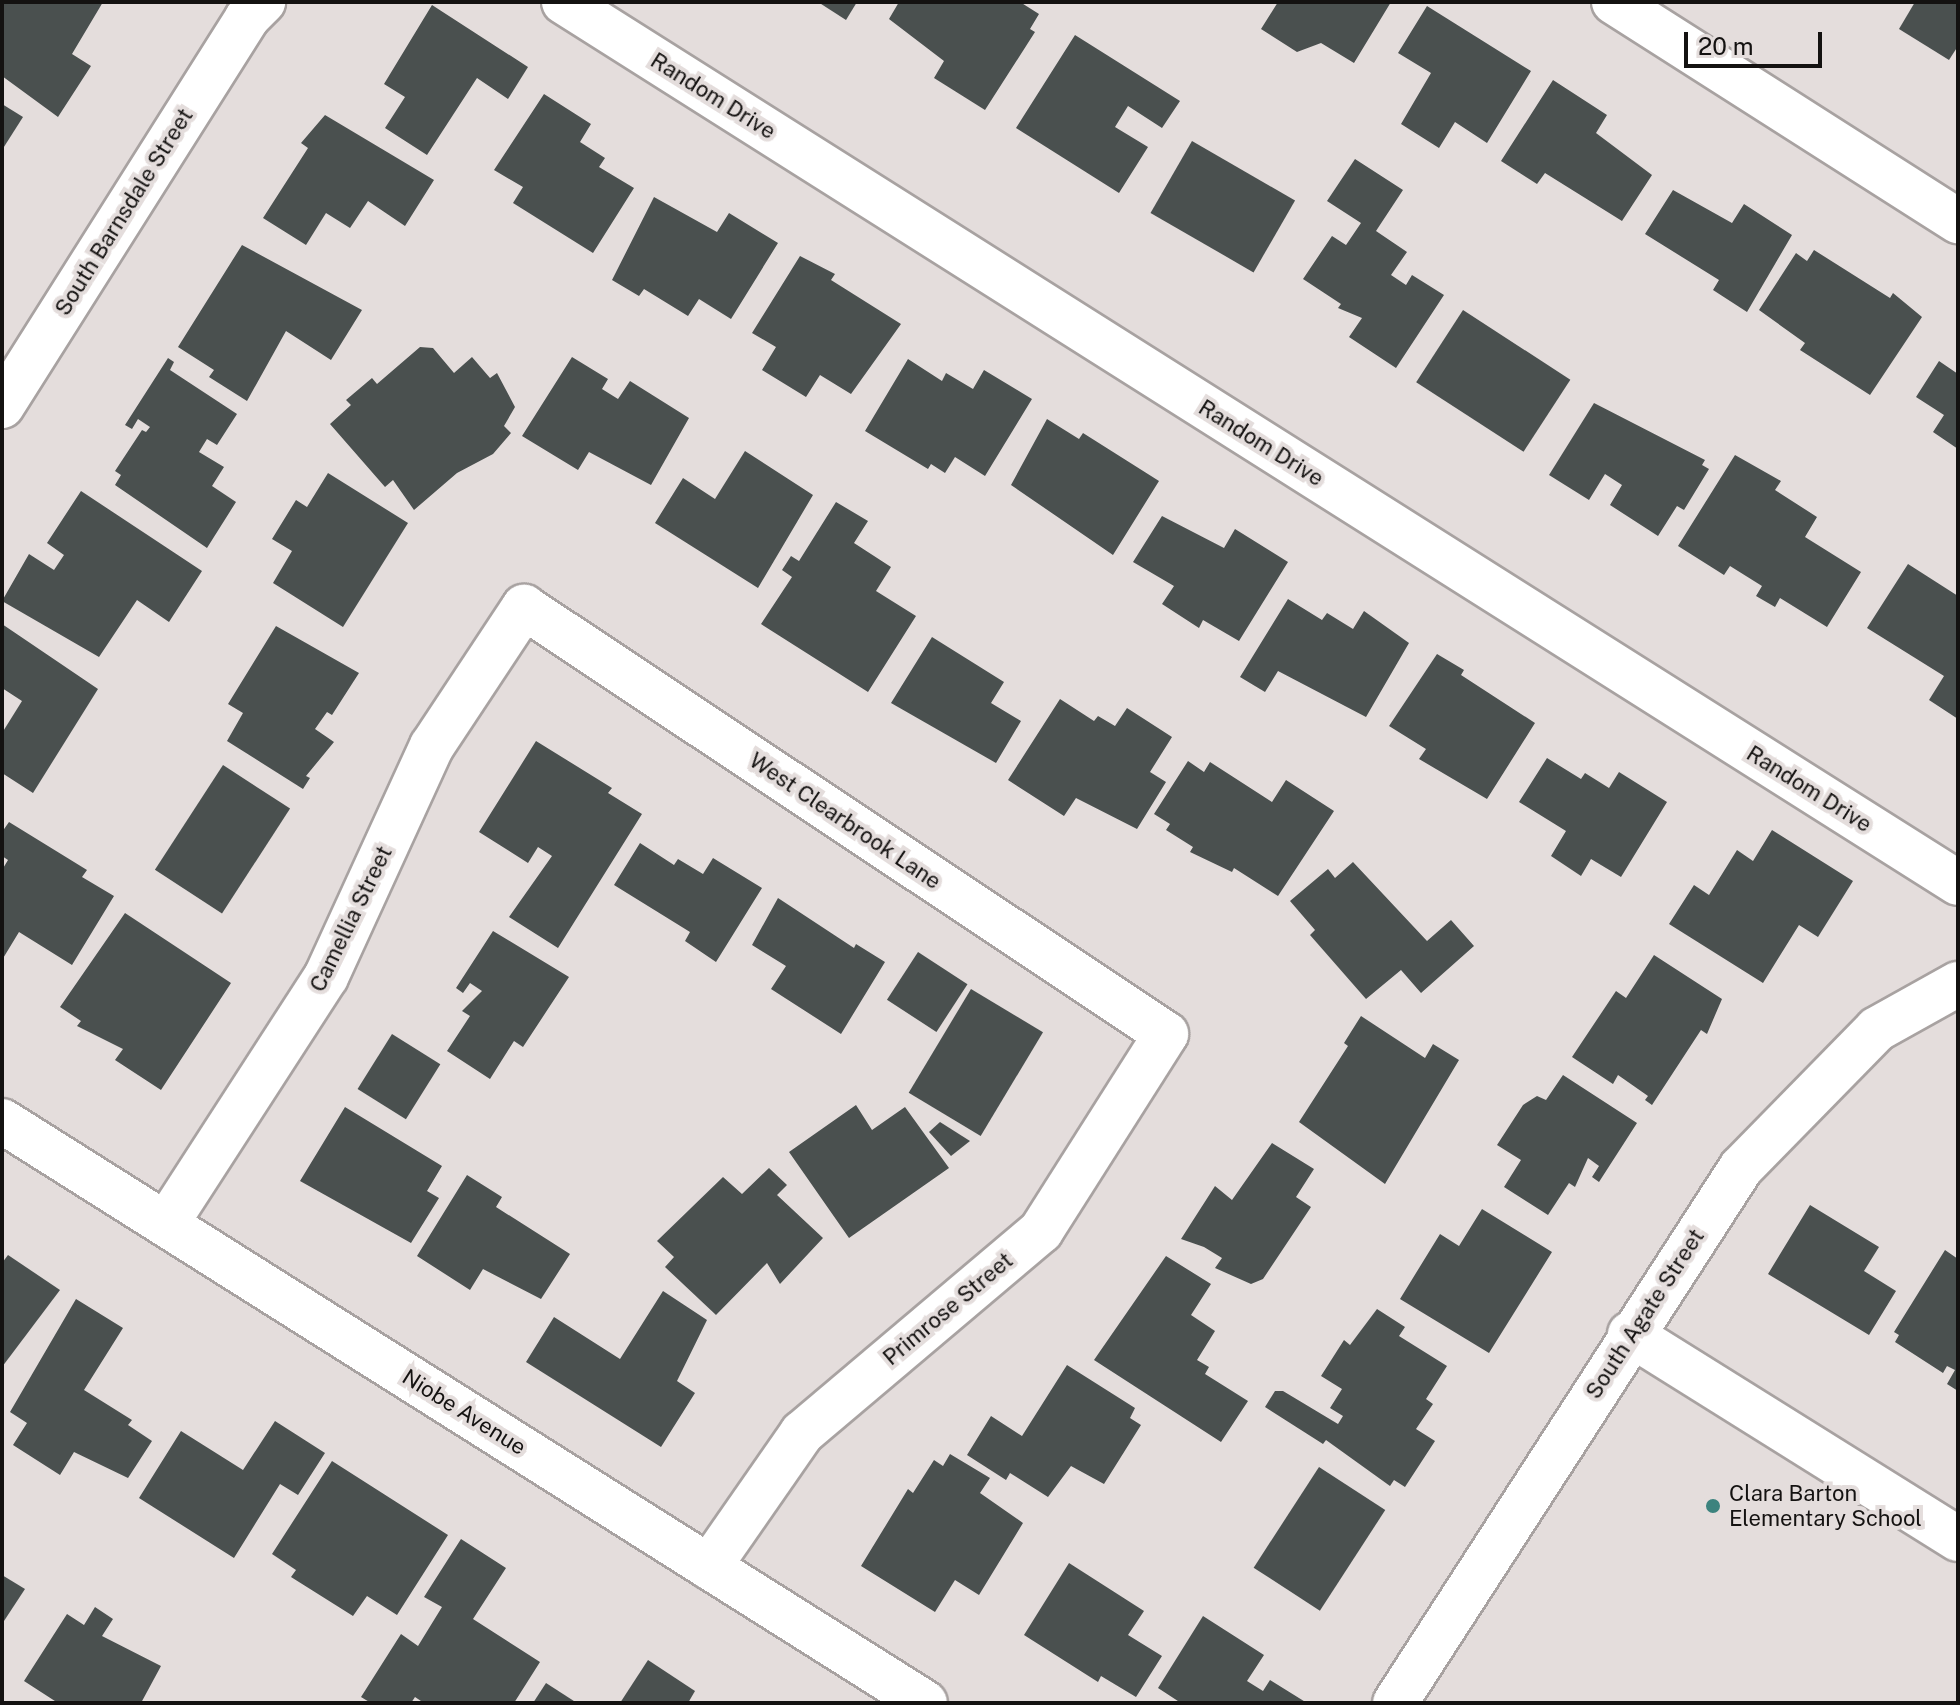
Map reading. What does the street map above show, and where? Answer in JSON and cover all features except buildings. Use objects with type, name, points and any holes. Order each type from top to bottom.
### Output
[{"type":"street","name":"Random Drive","points":[[564,2],[1958,883]]},
{"type":"street","points":[[1614,2],[1958,221]]},
{"type":"street","name":"South Barnsdale Street","points":[[2,406],[255,10]]},
{"type":"street","name":"West Clearbrook Lane","points":[[524,607],[1166,1034]]},
{"type":"street","name":"Camellia Street","points":[[166,1224],[326,977],[432,746],[524,607]]},
{"type":"street","name":"South Agate Street","points":[[1395,1703],[1630,1334],[1741,1168],[1877,1029],[1958,984]]},
{"type":"street","name":"Primrose Street","points":[[709,1567],[802,1433],[1041,1231],[1166,1034]]},
{"type":"street","name":"Niobe Avenue","points":[[2,1121],[925,1703]]},
{"type":"street","points":[[1630,1334],[1958,1539]]},
{"type":"place","name":"Clara Barton Elementary School","points":[[1713,1506]]}]
